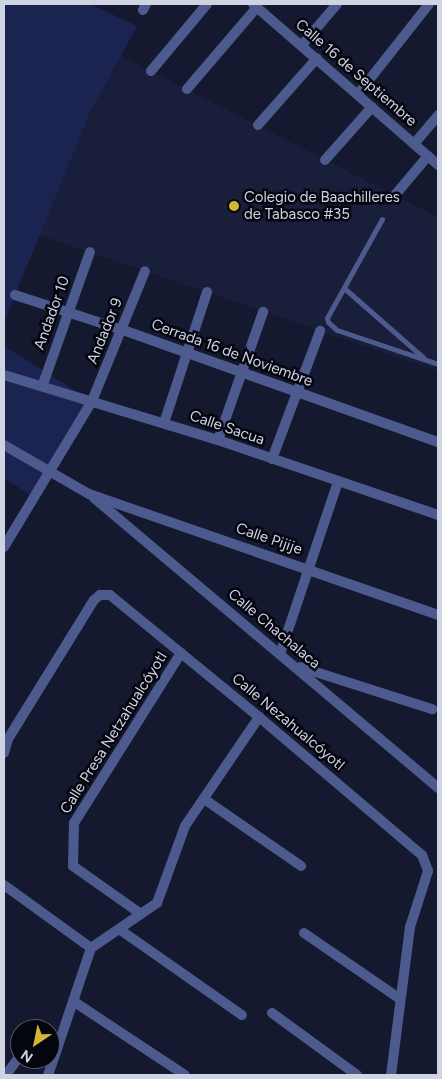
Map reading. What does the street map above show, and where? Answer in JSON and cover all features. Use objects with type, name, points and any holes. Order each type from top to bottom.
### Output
[{"type":"street","points":[[151,71],[207,4]]},
{"type":"street","points":[[302,44],[336,4]]},
{"type":"street","points":[[358,94],[429,4]]},
{"type":"street","points":[[187,90],[255,6]]},
{"type":"street","name":"Calle 16 de Septiembre","points":[[255,6],[302,44],[438,165]]},
{"type":"street","points":[[258,125],[317,58]]},
{"type":"street","points":[[325,160],[372,107]]},
{"type":"street","points":[[414,144],[438,116]]},
{"type":"street","points":[[395,195],[428,156]]},
{"type":"street","name":"Andador 10","points":[[43,384],[90,252]]},
{"type":"street","name":"Andador 9","points":[[4,547],[92,402],[123,330],[145,272]]},
{"type":"street","points":[[164,423],[207,292]]},
{"type":"street","name":"Cerrada 16 de Noviembre","points":[[15,295],[123,330],[438,442]]},
{"type":"street","points":[[218,440],[264,312]]},
{"type":"street","points":[[272,459],[320,331]]},
{"type":"street","name":"Calle Sacua","points":[[4,375],[43,384],[92,402],[218,440],[438,516]]},
{"type":"street","points":[[4,445],[50,474],[90,494]]},
{"type":"street","points":[[280,654],[338,482]]},
{"type":"street","name":"Calle Pijije","points":[[90,494],[438,615]]},
{"type":"street","name":"Calle Chachalaca","points":[[90,494],[438,788]]},
{"type":"street","name":"Calle Nezahualcóyotl","points":[[4,753],[8,739],[94,600],[100,595],[110,595],[259,717],[422,855],[428,872],[410,928],[391,1075]]},
{"type":"street","name":"Calle Presa Netzahualcóyotl","points":[[141,914],[73,866],[74,823],[181,653]]},
{"type":"street","points":[[295,666],[432,709]]},
{"type":"street","points":[[60,1034],[91,948],[157,903],[185,826],[259,717]]},
{"type":"street","points":[[204,799],[301,866]]},
{"type":"street","points":[[4,885],[91,948]]},
{"type":"street","points":[[119,929],[242,1015]]},
{"type":"street","points":[[304,933],[400,999]]},
{"type":"street","points":[[73,1001],[185,1075]]},
{"type":"street","points":[[272,1014],[357,1075]]},
{"type":"lane","points":[[382,220],[328,318],[332,327],[438,364]]},
{"type":"lane","points":[[344,288],[426,360]]},
{"type":"shaded area","points":[[4,4],[90,4],[137,26],[90,113],[4,322]]},
{"type":"shaded area","name":"Colegio de Baachilleres de Tabasco #35","points":[[121,56],[438,217],[438,371],[39,235],[90,113]]},
{"type":"shaded area","points":[[4,346],[92,401],[35,498],[4,478]]},
{"type":"place","name":"Colegio de Baachilleres de Tabasco #35","points":[[234,206]]}]
